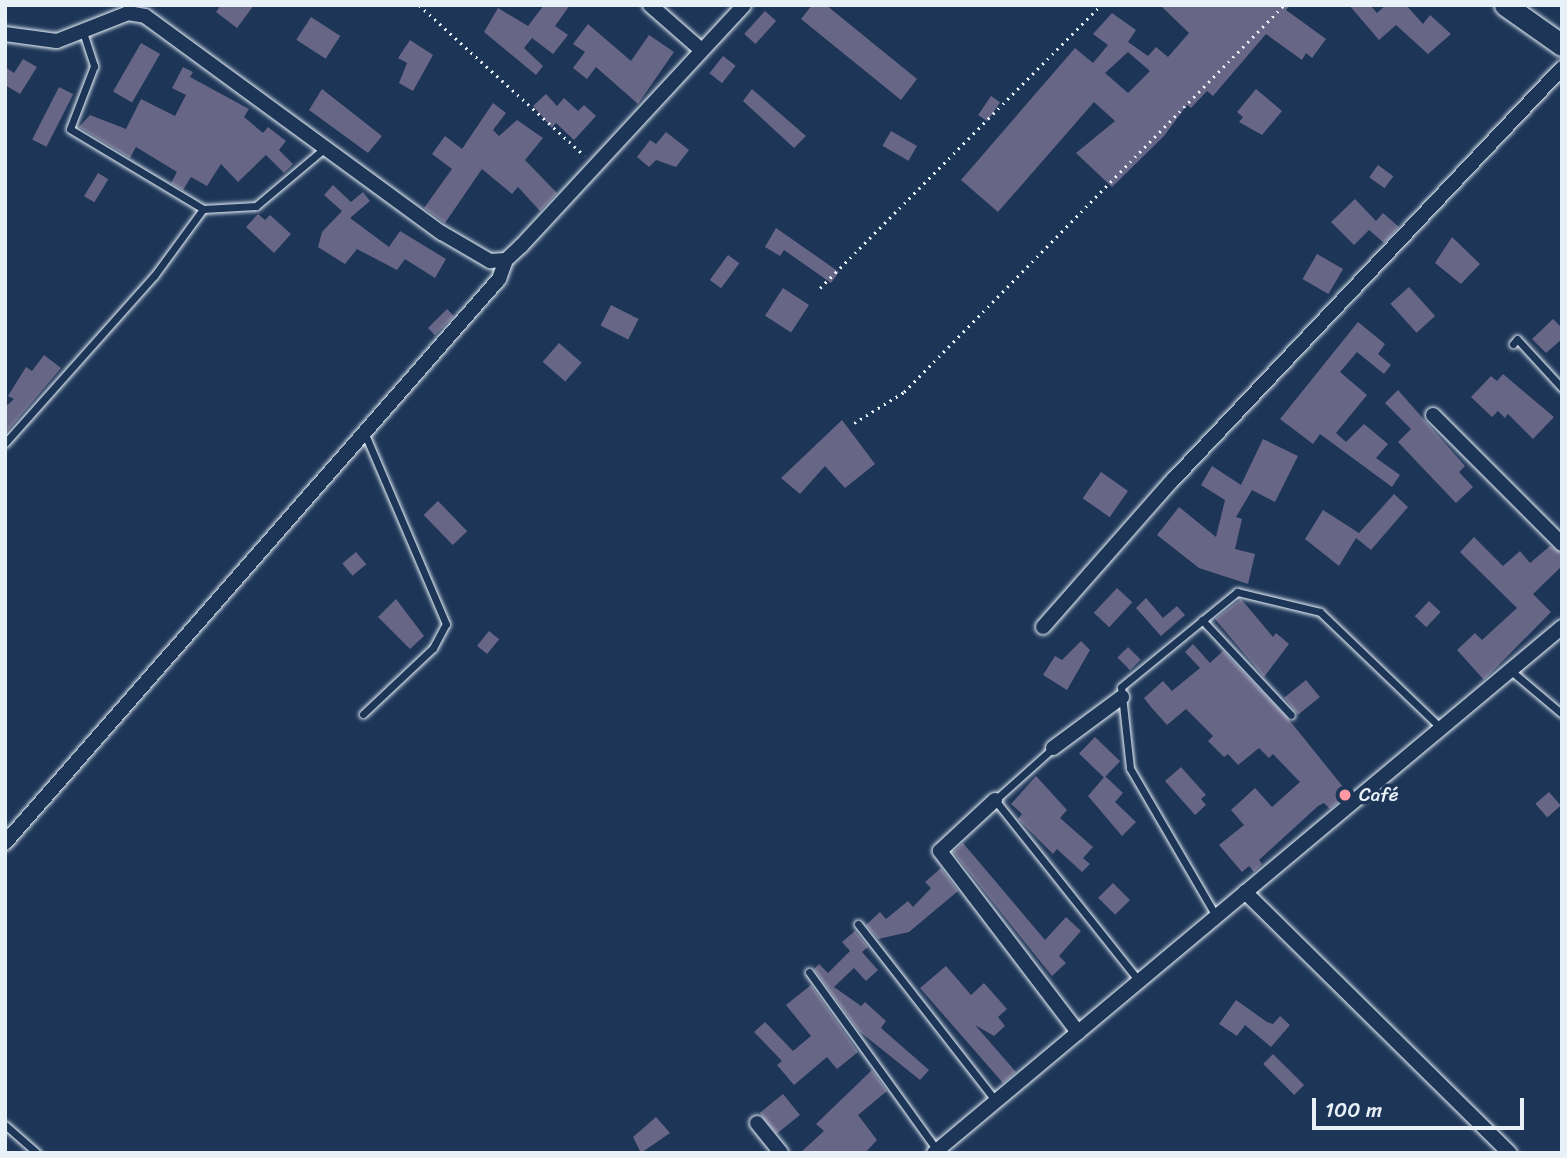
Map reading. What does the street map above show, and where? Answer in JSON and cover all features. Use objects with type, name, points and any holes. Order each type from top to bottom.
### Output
[{"type":"main road","points":[[1515,8],[1562,45]]},
{"type":"street","points":[[650,5],[700,49]]},
{"type":"street","points":[[5,843],[499,279],[506,260],[596,166],[700,49],[744,5]]},
{"type":"street","points":[[5,34],[57,41],[125,9],[145,16],[327,146],[442,233],[490,261],[506,260]]},
{"type":"street","points":[[1043,627],[1171,482],[1562,68]]},
{"type":"street","points":[[1433,415],[1562,544]]},
{"type":"street","points":[[935,1151],[1562,627]]},
{"type":"street","points":[[1053,748],[1122,697]]},
{"type":"street","points":[[995,800],[940,851],[1078,1032]]},
{"type":"street","points":[[1245,892],[1510,1153]]},
{"type":"street","points":[[758,1123],[781,1153]]},
{"type":"lane","points":[[83,31],[94,66],[70,128],[203,209],[256,206],[327,146]]},
{"type":"lane","points":[[5,443],[153,276],[203,209]]},
{"type":"lane","points":[[1513,344],[1517,339],[1562,388]]},
{"type":"lane","points":[[363,714],[433,648],[446,624],[364,432]]},
{"type":"lane","points":[[1216,916],[1130,768],[1121,687],[1237,592],[1320,612],[1441,728]]},
{"type":"lane","points":[[1202,620],[1291,715]]},
{"type":"lane","points":[[1510,670],[1562,714]]},
{"type":"lane","points":[[1053,748],[995,800],[1139,981]]},
{"type":"lane","points":[[858,924],[996,1101]]},
{"type":"lane","points":[[809,972],[935,1151]]},
{"type":"lane","points":[[5,1125],[37,1153]]},
{"type":"path","points":[[419,5],[596,166]]},
{"type":"path","points":[[820,288],[1101,5]]},
{"type":"path","points":[[854,423],[904,392],[1284,5]]},
{"type":"building","points":[[221,5],[254,5],[237,28],[216,12]]},
{"type":"building","points":[[544,5],[570,5],[555,26],[568,35],[553,54],[532,38],[524,48],[543,66],[536,75],[484,32],[498,8],[528,26]]},
{"type":"building","points":[[812,5],[826,5],[917,79],[901,100],[801,19]]},
{"type":"building","points":[[1160,5],[1290,5],[1286,10],[1326,39],[1312,58],[1306,53],[1302,60],[1266,34],[1213,96],[1207,91],[1191,108],[1187,105],[1164,136],[1112,187],[1076,153],[1115,121],[1094,102],[998,212],[961,180],[1075,48],[1093,63],[1108,45],[1093,34],[1112,13],[1136,30],[1128,42],[1148,56],[1156,47],[1168,57],[1189,33]],"holes":[[[1128,52],[1150,71],[1128,93],[1105,73]]]},
{"type":"building","points":[[1349,5],[1370,5],[1377,13],[1386,5],[1406,5],[1423,24],[1430,15],[1451,34],[1428,54],[1396,25],[1379,40]]},
{"type":"building","points":[[765,11],[776,21],[755,44],[744,34]]},
{"type":"building","points":[[311,17],[340,36],[326,59],[296,40]]},
{"type":"building","points":[[588,24],[631,61],[649,35],[674,52],[638,104],[596,67],[587,79],[573,68],[585,52],[573,44]]},
{"type":"building","points":[[410,40],[433,55],[413,91],[399,83],[407,63],[398,58]]},
{"type":"building","points":[[141,43],[160,54],[132,102],[113,91]]},
{"type":"building","points":[[723,56],[736,66],[722,83],[709,73]]},
{"type":"building","points":[[23,59],[37,67],[20,94],[5,85],[5,67],[14,73]]},
{"type":"building","points":[[183,67],[193,72],[190,77],[249,109],[244,117],[263,133],[268,127],[286,141],[279,150],[293,164],[284,173],[266,155],[238,182],[221,164],[207,186],[191,177],[183,190],[171,183],[177,172],[136,147],[130,158],[79,127],[90,115],[126,129],[141,99],[175,116],[186,95],[172,88]]},
{"type":"building","points":[[59,87],[73,94],[46,147],[32,140]]},
{"type":"building","points":[[322,89],[382,136],[368,153],[309,110]]},
{"type":"building","points":[[752,89],[806,136],[794,148],[743,101]]},
{"type":"building","points":[[1256,89],[1282,111],[1262,135],[1239,122],[1243,117],[1237,112]]},
{"type":"building","points":[[546,94],[557,106],[564,98],[578,111],[584,105],[596,116],[574,140],[556,123],[552,128],[533,106]]},
{"type":"building","points":[[991,96],[1000,102],[987,121],[978,115]]},
{"type":"building","points":[[493,103],[506,113],[493,130],[499,136],[517,120],[543,138],[525,160],[557,193],[540,211],[518,187],[512,194],[482,169],[445,223],[424,208],[452,169],[432,154],[445,136],[462,149]]},
{"type":"building","points":[[891,131],[917,146],[908,161],[882,146]]},
{"type":"building","points":[[666,132],[689,150],[676,167],[656,160],[649,167],[637,157],[650,140],[656,144]]},
{"type":"building","points":[[1378,165],[1393,176],[1385,188],[1369,177]]},
{"type":"building","points":[[98,173],[108,179],[94,202],[84,196]]},
{"type":"building","points":[[333,185],[351,202],[363,192],[370,201],[350,218],[389,247],[400,231],[446,259],[435,278],[405,259],[397,270],[357,249],[345,264],[318,247],[322,232],[342,211],[324,195]]},
{"type":"building","points":[[1355,199],[1376,221],[1383,213],[1399,227],[1384,243],[1369,230],[1354,245],[1331,222]]},
{"type":"building","points":[[258,214],[265,220],[270,215],[291,234],[274,253],[246,227]]},
{"type":"building","points":[[776,228],[839,272],[831,283],[784,250],[780,256],[765,247]]},
{"type":"building","points":[[1452,237],[1480,264],[1461,284],[1435,263]]},
{"type":"building","points":[[1317,254],[1343,269],[1328,294],[1302,279]]},
{"type":"building","points":[[728,255],[739,263],[721,288],[710,280]]},
{"type":"building","points":[[1409,287],[1435,316],[1417,333],[1390,304]]},
{"type":"building","points":[[783,288],[809,305],[791,333],[765,316]]},
{"type":"building","points":[[611,305],[639,319],[628,340],[601,325]]},
{"type":"building","points":[[447,309],[454,316],[435,335],[428,328]]},
{"type":"building","points":[[1553,319],[1562,328],[1562,339],[1546,353],[1532,339]]},
{"type":"building","points":[[1358,322],[1385,344],[1378,354],[1391,365],[1384,374],[1357,352],[1340,372],[1367,395],[1336,433],[1346,442],[1364,424],[1388,444],[1376,458],[1400,475],[1392,487],[1320,434],[1313,444],[1280,419]]},
{"type":"building","points":[[559,343],[582,363],[565,382],[543,362]]},
{"type":"building","points":[[44,355],[61,368],[5,434],[5,407],[14,399],[8,396],[26,367],[32,371]]},
{"type":"building","points":[[1503,374],[1554,417],[1533,439],[1508,414],[1505,418],[1498,411],[1492,417],[1471,397],[1491,376],[1497,381]]},
{"type":"building","points":[[1398,390],[1465,466],[1459,472],[1473,487],[1456,503],[1398,442],[1411,429],[1385,403]]},
{"type":"building","points":[[842,420],[875,464],[845,488],[825,466],[800,494],[781,478]]},
{"type":"building","points":[[1263,439],[1298,456],[1275,502],[1252,490],[1236,517],[1242,519],[1235,549],[1255,554],[1248,584],[1199,568],[1157,535],[1179,507],[1216,537],[1225,500],[1201,485],[1212,466],[1241,485]]},
{"type":"building","points":[[1101,472],[1128,491],[1110,517],[1083,498]]},
{"type":"building","points":[[1394,494],[1408,507],[1371,550],[1356,538],[1339,566],[1305,539],[1323,510],[1359,533]]},
{"type":"building","points":[[438,501],[467,531],[453,545],[424,515]]},
{"type":"building","points":[[1474,537],[1503,566],[1520,551],[1530,563],[1550,546],[1562,553],[1562,566],[1533,594],[1551,612],[1484,680],[1457,650],[1475,633],[1482,640],[1517,608],[1460,552]]},
{"type":"building","points":[[356,552],[366,564],[352,576],[342,564]]},
{"type":"building","points":[[1117,588],[1132,602],[1109,627],[1094,613]]},
{"type":"building","points":[[1146,598],[1163,618],[1177,606],[1185,615],[1161,636],[1136,608]]},
{"type":"building","points":[[396,599],[424,636],[410,649],[378,617]]},
{"type":"building","points":[[1241,599],[1273,637],[1276,633],[1289,644],[1264,677],[1215,619]]},
{"type":"building","points":[[1429,601],[1441,612],[1426,627],[1415,616]]},
{"type":"building","points":[[489,631],[499,639],[487,654],[477,646]]},
{"type":"building","points":[[1081,641],[1090,650],[1067,690],[1043,675],[1055,656],[1062,660]]},
{"type":"building","points":[[1193,644],[1210,663],[1223,651],[1290,721],[1344,788],[1345,796],[1330,809],[1324,803],[1318,806],[1259,860],[1262,864],[1254,872],[1249,866],[1242,872],[1219,845],[1244,825],[1231,810],[1255,788],[1272,807],[1300,782],[1273,754],[1269,758],[1259,748],[1238,765],[1228,754],[1224,757],[1208,741],[1213,736],[1186,709],[1167,725],[1144,698],[1163,681],[1172,691],[1200,668],[1185,652]]},
{"type":"building","points":[[1128,647],[1141,660],[1130,670],[1117,658]]},
{"type":"building","points":[[1306,680],[1320,697],[1298,715],[1284,698]]},
{"type":"building","points":[[1095,737],[1120,761],[1104,778],[1079,754]]},
{"type":"building","points":[[1181,767],[1206,795],[1201,799],[1206,805],[1195,815],[1165,781]]},
{"type":"building","points":[[1036,776],[1067,810],[1060,818],[1093,847],[1083,858],[1090,864],[1082,872],[1057,849],[1053,854],[1018,819],[1022,814],[1011,804]]},
{"type":"building","points":[[1105,776],[1123,793],[1115,802],[1136,822],[1122,836],[1088,796]]},
{"type":"building","points":[[1549,792],[1561,806],[1547,817],[1535,804]]},
{"type":"building","points":[[963,843],[1045,940],[1066,917],[1081,931],[1059,956],[1066,963],[1052,976],[953,852]]},
{"type":"building","points":[[941,868],[958,891],[909,932],[878,939],[866,925],[880,912],[886,919],[908,901],[913,907],[931,888],[925,882]]},
{"type":"building","points":[[1113,883],[1130,900],[1115,915],[1098,898]]},
{"type":"building","points":[[855,931],[868,947],[862,952],[878,970],[866,981],[854,968],[834,987],[861,1006],[865,1002],[886,1021],[881,1028],[929,1070],[920,1080],[859,1031],[814,969],[819,964],[828,973],[850,951],[842,942]]},
{"type":"building","points":[[946,966],[971,995],[984,983],[1007,1009],[998,1017],[1005,1026],[994,1036],[975,1025],[1016,1072],[1003,1083],[920,988]]},
{"type":"building","points":[[811,985],[858,1052],[837,1069],[827,1057],[794,1085],[777,1065],[782,1061],[754,1032],[765,1022],[793,1051],[811,1036],[786,1005]]},
{"type":"building","points":[[1236,1000],[1267,1022],[1273,1024],[1280,1016],[1290,1025],[1271,1047],[1245,1025],[1237,1036],[1219,1024]]},
{"type":"building","points":[[1273,1054],[1304,1085],[1294,1095],[1263,1064]]},
{"type":"building","points":[[872,1070],[887,1091],[858,1115],[877,1140],[865,1153],[800,1153],[824,1131],[816,1124]]},
{"type":"building","points":[[783,1094],[800,1115],[777,1134],[760,1113]]},
{"type":"building","points":[[656,1117],[670,1133],[641,1153],[633,1137]]},
{"type":"place","name":"Café","points":[[1345,795]]}]
